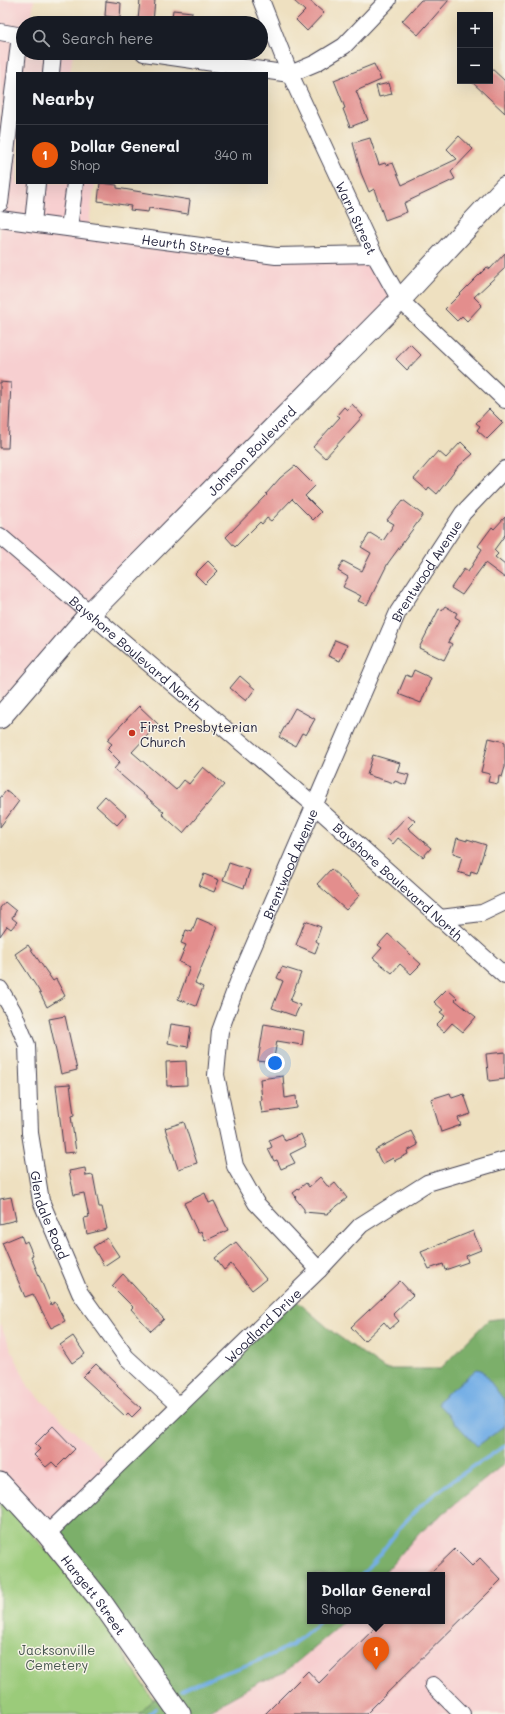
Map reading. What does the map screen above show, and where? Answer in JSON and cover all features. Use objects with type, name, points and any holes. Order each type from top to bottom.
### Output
[{"type":"main road","name":"Johnson Boulevard","points":[[0,718],[91,612],[400,300],[505,187]]},
{"type":"main road","name":"Hargett Street","points":[[0,1483],[47,1534],[100,1600],[180,1714]]},
{"type":"street","name":"Warn Street","points":[[261,0],[267,16]]},
{"type":"street","points":[[193,60],[290,74],[316,63],[344,46],[388,0]]},
{"type":"street","name":"Warn Street","points":[[268,18],[290,74],[374,254],[400,300],[505,400]]},
{"type":"street","points":[[0,32],[16,35]]},
{"type":"street","points":[[17,72],[19,60]]},
{"type":"street","points":[[51,72],[53,60]]},
{"type":"street","points":[[0,203],[16,82]]},
{"type":"street","points":[[33,223],[37,184]]},
{"type":"street","points":[[69,228],[75,184]]},
{"type":"street","name":"Heurth Street","points":[[0,219],[276,256],[374,254]]},
{"type":"street","name":"Brentwood Avenue","points":[[319,1270],[256,1203],[235,1166],[216,1075],[220,1030],[238,982],[398,612],[463,513],[505,470]]},
{"type":"street","name":"Bayshore Boulevard North","points":[[0,536],[91,612],[314,805],[505,976]]},
{"type":"street","points":[[440,918],[482,913],[505,902]]},
{"type":"street","name":"Glendale Road","points":[[0,989],[13,1011],[27,1045],[30,1134],[41,1201],[80,1292],[126,1358],[178,1405]]},
{"type":"street","name":"Woodland Drive","points":[[47,1534],[178,1405],[319,1270],[360,1225],[427,1183],[505,1160]]},
{"type":"street","points":[[433,1685],[462,1714]]},
{"type":"shaded area","points":[[0,0],[34,0],[32,16],[16,16],[16,60],[72,60],[70,72],[16,72],[16,184],[95,184],[88,230],[276,256],[374,254],[400,300],[0,718]]},
{"type":"shaded area","points":[[0,1324],[29,1388],[113,1469],[47,1534],[0,1483]]},
{"type":"shaded area","points":[[505,1463],[505,1714],[202,1714],[260,1682],[285,1672],[340,1624],[445,1624],[445,1572],[386,1572],[417,1535]]},
{"type":"green space","points":[[291,1296],[334,1333],[385,1369],[440,1369],[488,1320],[505,1318],[505,1463],[417,1535],[386,1572],[307,1572],[307,1624],[340,1624],[285,1672],[260,1682],[202,1714],[139,1714],[153,1700],[165,1694],[47,1534]]},
{"type":"green space","name":"Jacksonville Cemetery","points":[[0,1500],[68,1573],[101,1619],[153,1700],[139,1714],[0,1714]]},
{"type":"water","points":[[477,1369],[481,1370],[505,1401],[505,1426],[477,1446],[438,1404],[439,1400]]},
{"type":"building","points":[[140,0],[155,0],[154,16],[138,16]]},
{"type":"building","points":[[293,0],[309,0],[324,13],[307,31],[296,20],[305,11]]},
{"type":"building","points":[[421,0],[449,0],[418,35],[402,21]]},
{"type":"building","points":[[106,1],[121,3],[120,16],[105,16]]},
{"type":"building","points":[[173,10],[192,12],[192,16],[172,16]]},
{"type":"building","points":[[374,64],[381,80],[356,91],[368,120],[350,127],[343,109],[345,108],[334,80]]},
{"type":"building","points":[[493,70],[505,81],[505,113],[474,84],[493,84]]},
{"type":"building","points":[[389,83],[392,94],[379,97],[376,86]]},
{"type":"building","points":[[459,136],[473,149],[451,172],[455,179],[404,203],[407,212],[385,220],[374,189],[369,192],[361,173],[353,143],[370,138],[379,165],[393,163],[402,185],[457,159],[447,149]]},
{"type":"building","points":[[100,184],[117,185],[117,188],[190,200],[188,214],[149,208],[148,212],[130,210],[131,206],[98,201]]},
{"type":"building","points":[[505,253],[505,268],[474,297],[482,305],[467,321],[462,316],[457,321],[445,309],[487,267],[490,269]]},
{"type":"building","points":[[410,344],[421,355],[407,370],[396,359]]},
{"type":"building","points":[[0,382],[11,383],[8,448],[0,448]]},
{"type":"building","points":[[352,404],[363,416],[325,458],[313,447],[340,417],[337,415],[344,407],[347,410]]},
{"type":"building","points":[[489,409],[503,423],[487,439],[477,430],[480,426],[476,423]]},
{"type":"building","points":[[461,442],[473,454],[458,467],[437,494],[429,487],[427,490],[414,479],[438,451],[446,458]]},
{"type":"building","points":[[295,466],[315,486],[305,496],[321,512],[313,520],[292,499],[271,521],[267,518],[262,524],[260,522],[235,547],[226,537],[267,495],[266,494],[280,478]]},
{"type":"building","points":[[403,500],[423,515],[388,563],[367,605],[358,601],[361,596],[343,587],[348,577],[338,571],[343,561],[362,571],[371,553],[361,547],[370,533],[383,541],[394,524],[387,520]]},
{"type":"building","points":[[505,517],[505,535],[494,550],[498,554],[495,557],[505,565],[505,578],[485,563],[462,595],[451,588],[464,569],[468,572],[482,549],[478,546],[492,527],[494,529]]},
{"type":"building","points":[[208,561],[218,571],[205,584],[195,574]]},
{"type":"building","points":[[445,606],[457,613],[455,617],[460,620],[448,642],[452,644],[444,660],[419,648],[439,609],[442,610]]},
{"type":"building","points":[[335,640],[347,645],[340,661],[328,656]]},
{"type":"building","points":[[414,670],[431,678],[421,703],[398,694],[406,675],[411,677]]},
{"type":"building","points":[[240,676],[255,689],[246,701],[230,688]]},
{"type":"building","name":"First Presbyterian Church","points":[[139,706],[158,724],[132,752],[176,790],[184,780],[189,784],[203,767],[224,785],[183,833],[162,814],[164,812],[114,769],[120,762],[107,749],[112,744],[107,740]]},
{"type":"building","points":[[295,708],[315,719],[306,735],[302,733],[295,746],[279,737]]},
{"type":"building","points":[[489,738],[505,742],[505,767],[502,777],[499,776],[498,784],[488,782],[490,774],[481,772]]},
{"type":"building","points":[[373,755],[400,763],[397,772],[409,775],[406,785],[367,775]]},
{"type":"building","points":[[6,791],[19,801],[0,827],[0,798]]},
{"type":"building","points":[[105,796],[126,815],[117,825],[96,806]]},
{"type":"building","points":[[408,815],[415,821],[408,828],[431,848],[423,857],[398,838],[393,844],[386,838]]},
{"type":"building","points":[[457,838],[467,841],[467,839],[486,845],[477,873],[471,871],[470,876],[458,872],[462,856],[453,853]]},
{"type":"building","points":[[229,863],[250,870],[244,888],[223,880]]},
{"type":"building","points":[[331,869],[360,895],[346,910],[317,884]]},
{"type":"building","points":[[204,874],[219,880],[214,892],[199,886]]},
{"type":"building","points":[[5,902],[16,911],[12,918],[17,922],[11,929],[7,926],[0,936],[0,908]]},
{"type":"building","points":[[197,918],[218,927],[195,983],[203,987],[196,1006],[178,999],[190,967],[179,962],[186,945],[181,943],[186,930],[192,932]]},
{"type":"building","points":[[305,921],[321,927],[316,941],[319,943],[315,953],[296,945]]},
{"type":"building","points":[[388,934],[421,964],[411,974],[400,964],[392,973],[373,958],[382,948],[378,945]]},
{"type":"building","points":[[28,945],[53,981],[56,979],[65,996],[47,1007],[38,989],[15,954]]},
{"type":"building","points":[[282,967],[301,973],[290,1001],[300,1005],[295,1016],[272,1008],[283,981],[277,978]]},
{"type":"building","points":[[447,989],[457,998],[455,1000],[476,1017],[463,1032],[452,1023],[444,1032],[436,1025],[445,1016],[440,1012],[443,1010],[434,1002]]},
{"type":"building","points":[[65,1016],[77,1070],[61,1074],[49,1019]]},
{"type":"building","points":[[171,1024],[191,1027],[188,1047],[168,1043]]},
{"type":"building","points":[[264,1024],[304,1031],[302,1045],[277,1041],[273,1063],[258,1061]]},
{"type":"building","points":[[505,1052],[505,1079],[489,1081],[486,1054]]},
{"type":"building","points":[[186,1061],[187,1085],[167,1086],[166,1062]]},
{"type":"building","points":[[283,1076],[285,1098],[296,1096],[297,1108],[262,1113],[260,1101],[262,1100],[260,1079]]},
{"type":"building","points":[[70,1084],[74,1115],[71,1116],[76,1152],[64,1153],[56,1085]]},
{"type":"building","points":[[450,1093],[452,1098],[464,1094],[471,1114],[458,1118],[461,1125],[441,1132],[431,1099]]},
{"type":"building","points":[[184,1122],[197,1163],[178,1169],[165,1128]]},
{"type":"building","points":[[411,1131],[418,1145],[407,1151],[408,1154],[394,1161],[393,1158],[382,1164],[375,1150]]},
{"type":"building","points":[[282,1134],[285,1141],[301,1134],[306,1146],[290,1154],[295,1163],[281,1169],[277,1160],[274,1161],[268,1149],[272,1147],[269,1140]]},
{"type":"building","points":[[85,1168],[86,1176],[93,1175],[99,1207],[102,1207],[107,1229],[87,1234],[84,1218],[89,1217],[84,1193],[74,1195],[69,1171]]},
{"type":"building","points":[[320,1177],[329,1188],[335,1183],[347,1198],[327,1214],[304,1212],[304,1209],[293,1193],[306,1183],[309,1187]]},
{"type":"building","points":[[205,1193],[209,1203],[214,1201],[228,1230],[205,1241],[201,1231],[198,1233],[184,1203]]},
{"type":"building","points":[[11,1197],[16,1220],[0,1224],[0,1199]]},
{"type":"building","points":[[473,1231],[481,1250],[466,1256],[468,1262],[445,1270],[443,1264],[429,1269],[421,1252]]},
{"type":"building","points":[[21,1235],[24,1243],[27,1241],[33,1255],[31,1256],[51,1305],[55,1302],[65,1321],[51,1328],[33,1294],[25,1297],[2,1243]]},
{"type":"building","points":[[107,1238],[119,1256],[104,1266],[93,1247]]},
{"type":"building","points":[[236,1242],[266,1279],[252,1290],[231,1264],[224,1270],[215,1258]]},
{"type":"building","points":[[123,1274],[164,1319],[151,1331],[131,1309],[133,1307],[112,1286]]},
{"type":"building","points":[[400,1281],[413,1295],[393,1314],[399,1321],[390,1329],[384,1322],[364,1341],[351,1327]]},
{"type":"building","points":[[73,1336],[85,1354],[72,1363],[60,1345]]},
{"type":"building","points":[[96,1364],[141,1408],[132,1417],[128,1413],[125,1416],[83,1377]]},
{"type":"building","points":[[53,1426],[75,1449],[57,1467],[52,1462],[46,1467],[34,1455],[40,1449],[35,1444]]},
{"type":"building","points":[[455,1549],[472,1566],[480,1558],[501,1580],[366,1714],[265,1714],[308,1671],[319,1683],[379,1624],[445,1624],[445,1572],[431,1572]]},
{"type":"waterway","points":[[365,1572],[416,1510],[452,1481],[505,1446]]},
{"type":"waterway","points":[[181,1691],[273,1654],[306,1635],[317,1624]]},
{"type":"waterway","points":[[149,1714],[156,1708]]},
{"type":"place","name":"First Presbyterian Church","points":[[132,733]]},
{"type":"place","name":"Dollar General","points":[[376,1670]]}]
